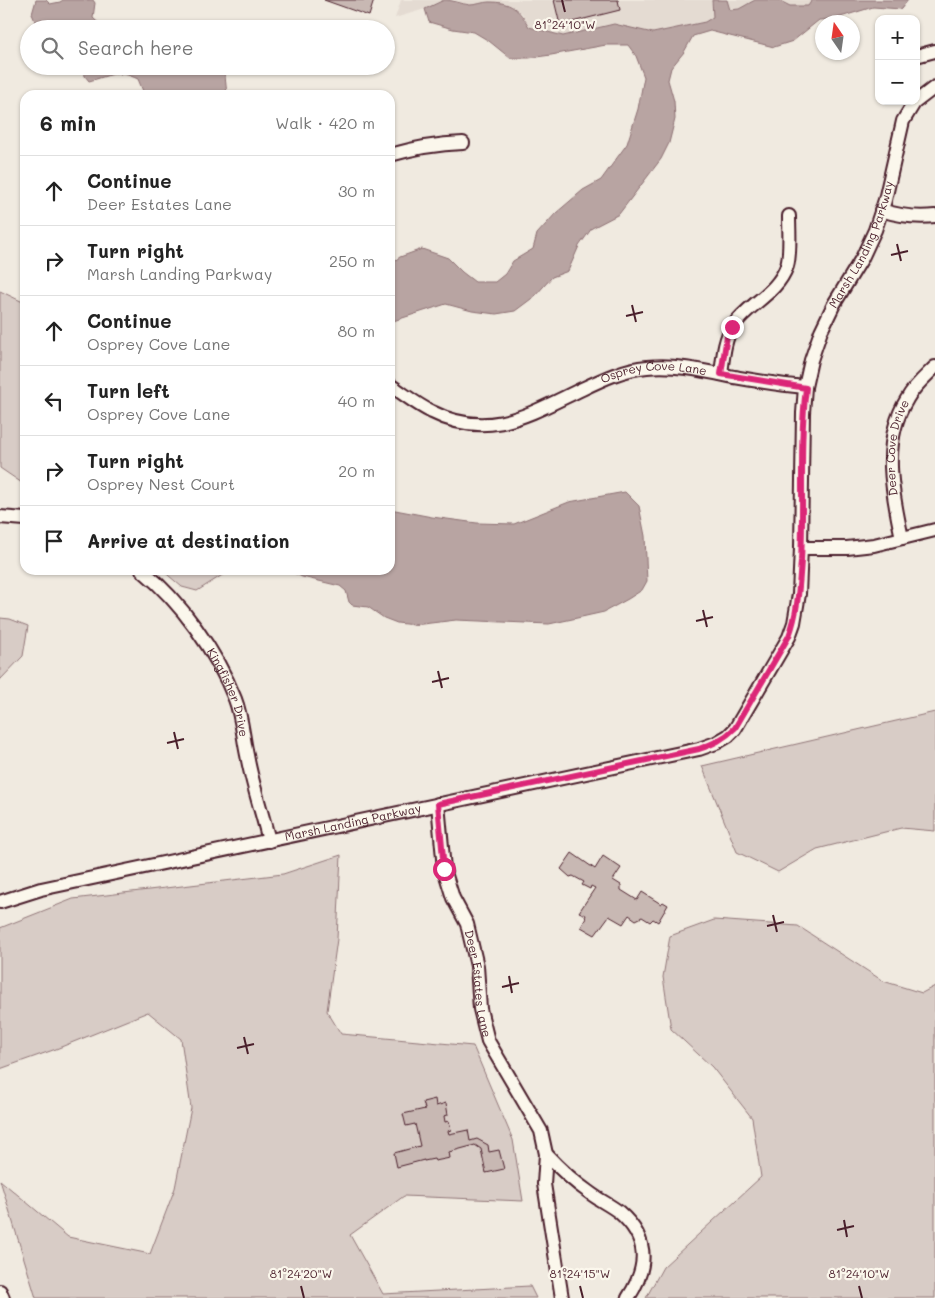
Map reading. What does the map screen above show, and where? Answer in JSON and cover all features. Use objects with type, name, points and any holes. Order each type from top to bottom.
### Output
[{"type":"street","points":[[920,55],[935,51]]},
{"type":"street","name":"Marsh Landing Parkway","points":[[806,388],[811,360],[821,331],[834,304],[862,258],[875,230],[903,121],[914,103],[935,87]]},
{"type":"street","points":[[395,154],[437,144],[463,142]]},
{"type":"street","points":[[881,210],[920,218],[935,216]]},
{"type":"street","points":[[721,374],[727,336],[732,327],[773,290],[787,266],[789,216]]},
{"type":"street","name":"Osprey Cove Lane","points":[[395,388],[430,412],[448,419],[466,424],[489,424],[519,419],[607,377],[633,369],[648,367],[677,366],[771,384],[806,388]]},
{"type":"street","name":"Deer Cove Drive","points":[[902,538],[890,470],[891,443],[894,428],[906,399],[935,367]]},
{"type":"street","points":[[806,388],[802,413],[801,548],[847,548],[874,545],[935,530]]},
{"type":"street","points":[[0,516],[20,518]]},
{"type":"street","name":"Marsh Landing Parkway","points":[[0,902],[41,889],[699,749],[716,743],[728,736],[743,716],[789,636],[794,623],[799,594],[801,548]]},
{"type":"street","name":"Kingfisher Drive","points":[[147,575],[177,603],[195,627],[219,666],[235,698],[247,756],[269,841]]},
{"type":"street","name":"Deer Estates Lane","points":[[438,804],[444,869],[453,898],[467,924],[477,966],[480,1009],[488,1040],[541,1131],[546,1154],[544,1184],[562,1298]]},
{"type":"street","points":[[546,1154],[569,1178],[619,1212],[639,1234],[644,1259],[635,1287],[628,1298]]},
{"type":"street","points":[[0,1291],[3,1298]]},
{"type":"shaded area","points":[[36,0],[46,0],[50,4],[63,0],[93,0],[95,3],[93,18],[95,20],[35,20],[32,14]]},
{"type":"shaded area","points":[[401,0],[444,0],[425,9],[395,18]]},
{"type":"shaded area","points":[[444,0],[470,5],[489,2],[503,3],[518,11],[529,27],[563,36],[614,24],[653,33],[705,22],[713,17],[712,0],[727,0],[730,10],[739,9],[755,0],[778,0],[790,6],[808,6],[812,0],[908,0],[901,9],[873,7],[847,15],[815,15],[815,23],[793,41],[774,47],[710,31],[693,36],[684,52],[671,68],[668,80],[674,101],[675,119],[669,143],[661,159],[619,214],[592,228],[579,246],[568,271],[552,277],[535,296],[515,311],[496,314],[472,311],[446,304],[395,320],[395,260],[400,257],[422,249],[448,258],[475,282],[495,282],[505,274],[513,261],[533,249],[537,234],[556,213],[583,190],[601,180],[627,144],[638,109],[644,77],[636,56],[628,45],[606,45],[529,58],[510,58],[474,32],[453,29],[429,22],[425,9]]},
{"type":"shaded area","points":[[454,0],[712,0],[713,17],[705,22],[653,33],[614,24],[563,36],[529,27],[522,13],[489,2],[470,5]]},
{"type":"shaded area","points":[[727,0],[755,0],[739,9],[730,10]]},
{"type":"shaded area","points":[[778,0],[812,0],[808,6],[790,6]]},
{"type":"shaded area","points":[[85,75],[114,75],[89,81]]},
{"type":"shaded area","points":[[128,75],[225,75],[226,90],[143,90],[138,79]]},
{"type":"shaded area","points":[[0,291],[20,301],[20,482],[0,468]]},
{"type":"shaded area","points":[[625,492],[639,506],[645,536],[647,581],[642,590],[604,612],[549,624],[456,620],[414,625],[397,623],[384,618],[368,607],[352,605],[349,602],[346,591],[340,586],[298,575],[395,575],[395,510],[477,523],[514,524],[569,502]]},
{"type":"shaded area","points":[[168,575],[222,575],[197,591],[182,587]]},
{"type":"shaded area","points":[[0,618],[10,619],[28,626],[23,656],[0,680]]},
{"type":"shaded area","points":[[935,712],[935,831],[901,828],[817,849],[778,872],[737,852],[702,766]]},
{"type":"shaded area","points":[[341,855],[337,939],[327,1011],[341,1034],[473,1046],[513,1140],[523,1201],[404,1196],[350,1235],[383,1294],[530,1286],[536,1298],[36,1298],[0,1180],[68,1237],[150,1254],[175,1188],[191,1108],[181,1039],[148,1012],[0,1069],[0,928],[73,899],[283,874]]},
{"type":"shaded area","points":[[714,920],[798,926],[883,981],[922,993],[935,986],[935,1298],[646,1298],[663,1267],[761,1177],[752,1118],[712,1067],[671,1029],[663,977],[670,936]]},
{"type":"building","points":[[324,0],[374,0],[369,16]]},
{"type":"building","points":[[554,0],[618,0],[620,10],[560,25]]},
{"type":"building","points":[[572,853],[595,869],[603,856],[621,868],[613,880],[621,885],[621,890],[637,900],[642,892],[661,904],[663,902],[668,905],[658,922],[653,919],[650,922],[642,917],[636,920],[629,915],[623,924],[609,916],[595,935],[581,927],[586,915],[579,912],[595,888],[591,886],[590,889],[582,885],[584,882],[573,876],[570,877],[561,869]]},
{"type":"building","points":[[435,1099],[436,1106],[446,1103],[448,1115],[444,1116],[445,1122],[449,1121],[451,1130],[448,1131],[449,1134],[468,1130],[470,1141],[477,1139],[488,1145],[489,1152],[499,1150],[504,1169],[486,1173],[481,1149],[475,1145],[449,1152],[450,1158],[435,1161],[434,1159],[424,1160],[397,1167],[394,1153],[420,1146],[415,1124],[406,1126],[403,1114],[425,1109],[423,1102]]},
{"type":"route","points":[[444,869],[438,804],[699,749],[716,743],[728,736],[735,728],[789,636],[794,623],[799,594],[802,413],[806,388],[754,381],[721,374],[727,336],[732,327]]}]
